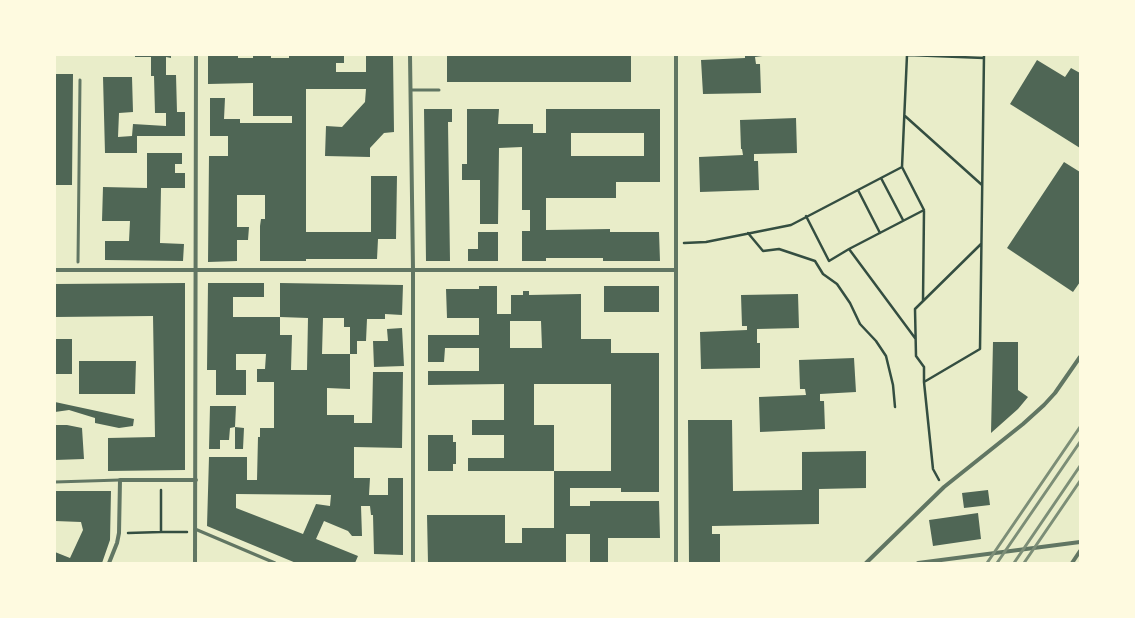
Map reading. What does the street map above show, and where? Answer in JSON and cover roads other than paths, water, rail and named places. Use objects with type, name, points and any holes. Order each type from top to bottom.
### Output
[{"type":"street","points":[[195,563],[196,55]]},
{"type":"street","points":[[410,55],[413,269],[413,563]]},
{"type":"street","points":[[676,55],[676,563]]},
{"type":"street","points":[[55,270],[676,270]]},
{"type":"street","points":[[866,563],[944,487],[1023,424],[1044,405],[1064,381],[1080,357]]},
{"type":"street","points":[[109,563],[117,543],[119,533],[120,480],[196,480]]},
{"type":"street","points":[[918,563],[1080,542]]},
{"type":"street","points":[[1072,563],[1080,551]]},
{"type":"lane","points":[[78,262],[80,80]]},
{"type":"lane","points":[[411,90],[439,90]]},
{"type":"lane","points":[[55,482],[120,480]]},
{"type":"lane","points":[[194,529],[275,563]]},
{"type":"railway","points":[[987,563],[1080,427]]},
{"type":"railway","points":[[997,563],[1080,442]]},
{"type":"railway","points":[[1014,563],[1080,466]]},
{"type":"railway","points":[[1024,563],[1080,481]]}]
